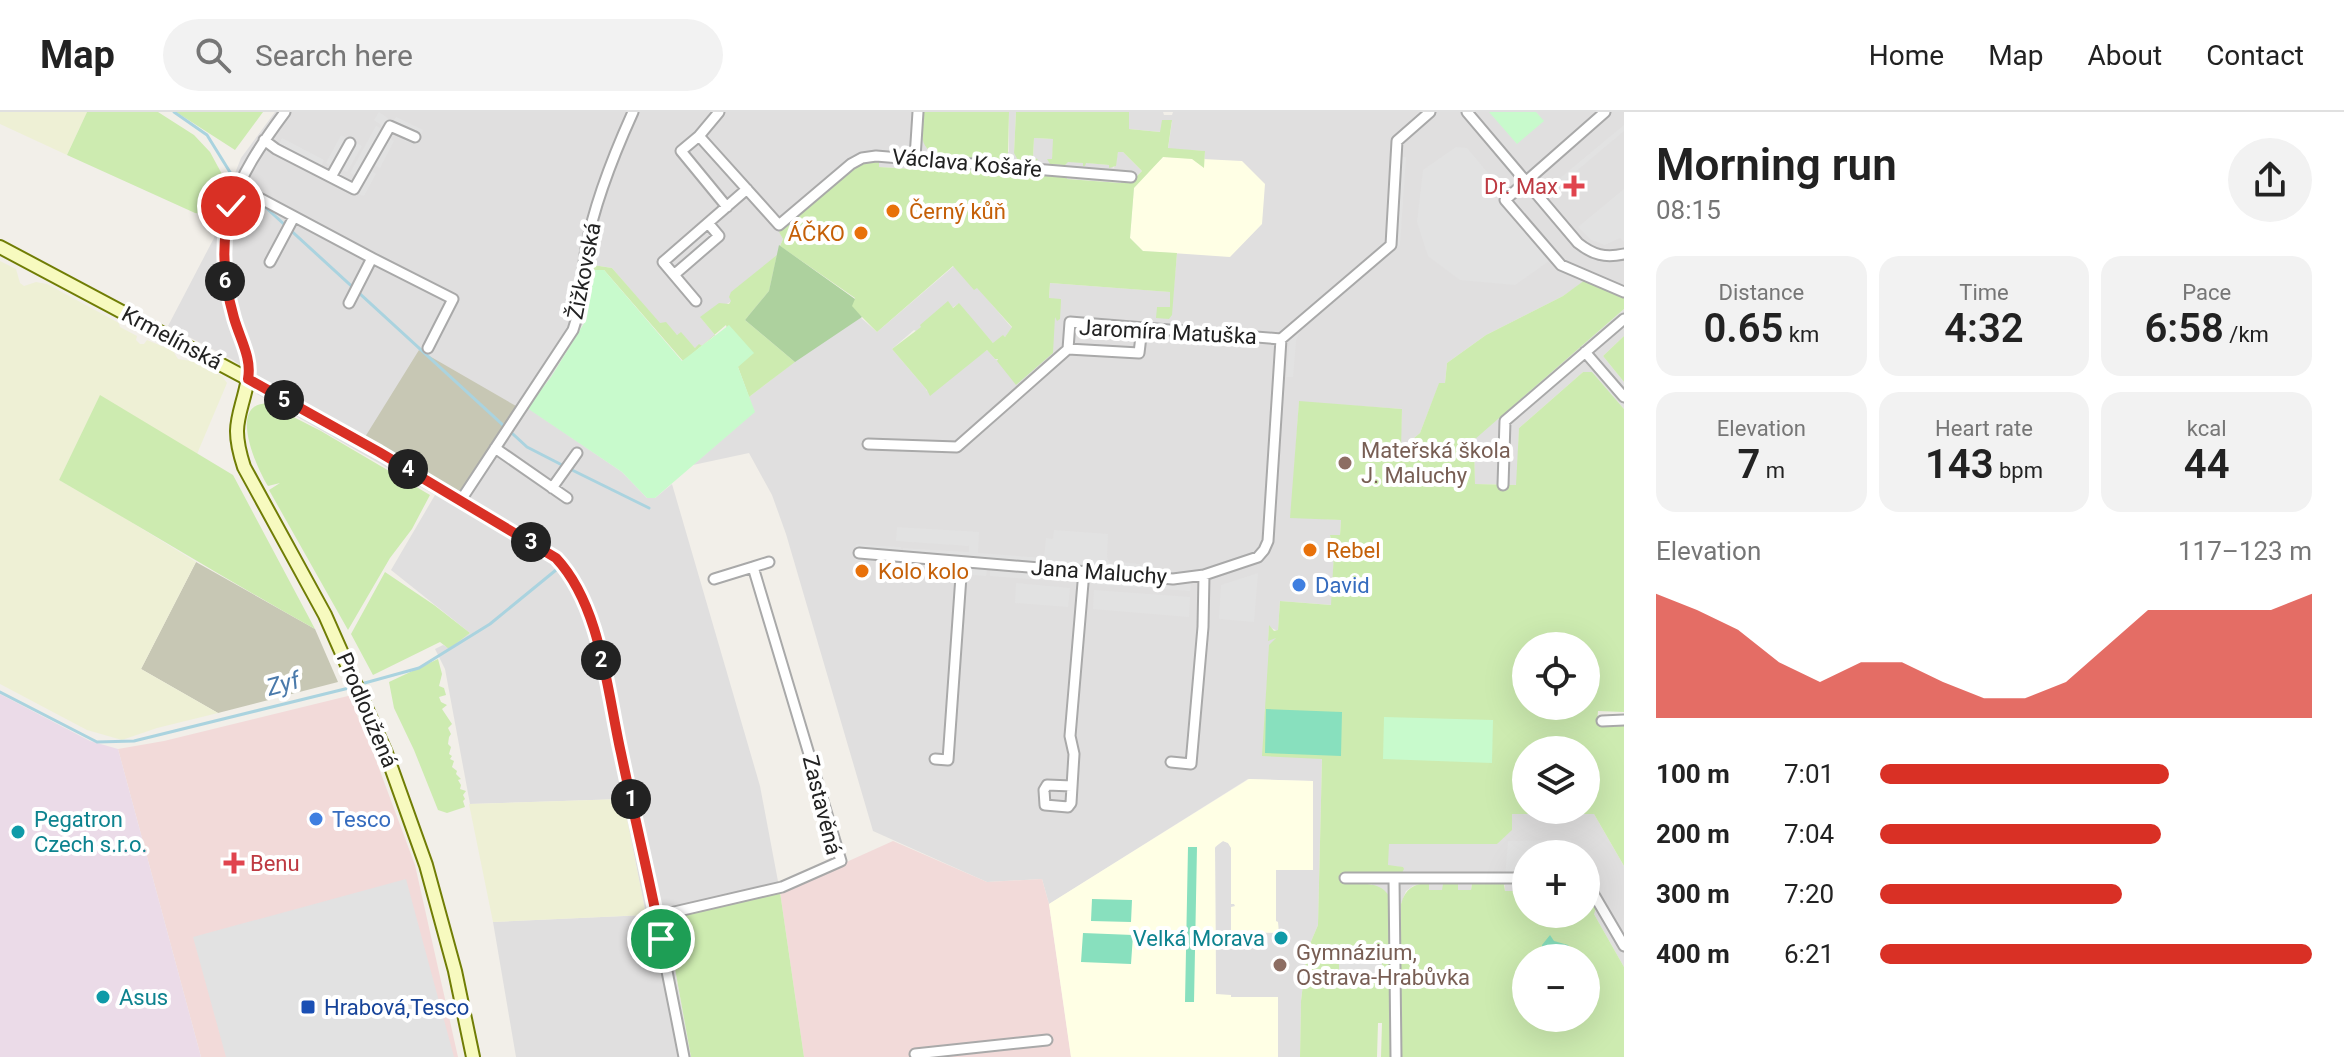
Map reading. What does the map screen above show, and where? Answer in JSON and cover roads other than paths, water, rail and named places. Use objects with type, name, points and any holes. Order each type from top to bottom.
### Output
[{"type":"main road","name":"Krmelínská","points":[[0,247],[248,379]]},
{"type":"main road","name":"Prodloužená","points":[[248,379],[236,422],[236,440],[244,467],[325,615],[364,699],[407,809],[455,971],[473,1057]]},
{"type":"street","points":[[248,379],[248,359],[230,303],[223,261],[224,233],[237,186],[285,112]]},
{"type":"street","name":"Žižkovská","points":[[461,500],[573,330],[580,311],[586,248],[619,142],[633,112]]},
{"type":"street","points":[[719,112],[699,136],[681,151],[727,207]]},
{"type":"street","points":[[915,158],[918,112]]},
{"type":"street","name":"Jaromíra Matuška","points":[[868,444],[957,447],[1068,349],[1070,322],[1281,339],[1391,245],[1397,141],[1430,112]]},
{"type":"street","points":[[1467,112],[1578,243],[1590,253],[1604,256],[1624,254]]},
{"type":"street","points":[[1605,112],[1505,200],[1561,265],[1624,292]]},
{"type":"street","points":[[380,119],[415,137]]},
{"type":"street","points":[[264,140],[354,189],[390,126]]},
{"type":"street","name":"Václava Košaře","points":[[699,136],[779,225],[851,164],[876,156],[1131,177]]},
{"type":"street","points":[[331,177],[350,143]]},
{"type":"street","points":[[237,186],[453,299],[428,348]]},
{"type":"street","points":[[696,301],[663,262],[747,189]]},
{"type":"street","points":[[270,262],[294,217]]},
{"type":"street","points":[[675,274],[719,236],[708,223]]},
{"type":"street","points":[[349,303],[372,258]]},
{"type":"street","points":[[1503,485],[1505,421],[1624,319]]},
{"type":"street","points":[[1068,349],[1139,353],[1142,328]]},
{"type":"street","name":"Jana Maluchy","points":[[859,553],[1173,579],[1204,575],[1258,557],[1268,541],[1281,339]]},
{"type":"street","points":[[1585,352],[1624,397]]},
{"type":"street","name":"Krmelínská","points":[[248,379],[461,500],[556,558],[568,570],[591,620],[603,668],[684,1057]]},
{"type":"street","points":[[495,448],[567,498]]},
{"type":"street","points":[[552,488],[577,453]]},
{"type":"street","points":[[714,579],[769,562]]},
{"type":"street","points":[[935,759],[948,760],[962,562]]},
{"type":"street","name":"Zastavěná","points":[[657,916],[782,887],[841,861],[753,567]]},
{"type":"street","points":[[1072,786],[1074,754],[1070,736],[1084,571]]},
{"type":"street","points":[[1171,762],[1191,764],[1203,627],[1204,575]]},
{"type":"street","points":[[1602,721],[1624,720]]},
{"type":"street","points":[[1345,878],[1512,878]]},
{"type":"street","points":[[1394,879],[1396,1057]]},
{"type":"street","points":[[1600,905],[1624,946]]},
{"type":"street","points":[[915,1054],[1047,1040]]},
{"type":"waterway","points":[[174,112],[207,135],[239,182]]},
{"type":"waterway","points":[[262,204],[527,447],[564,466]]},
{"type":"waterway","points":[[570,469],[649,508]]},
{"type":"waterway","name":"Zyf","points":[[361,684],[419,668],[490,624],[556,570]]},
{"type":"waterway","name":"Zyf","points":[[0,692],[97,742],[134,741],[353,687]]},
{"type":"place","name":"Dr. Max","points":[[1574,186]]},
{"type":"place","name":"Černý kůň","points":[[893,211]]},
{"type":"place","name":"ÁČKO","points":[[861,233]]},
{"type":"place","name":"Mateřská škola J. Maluchy","points":[[1345,463]]},
{"type":"place","name":"Rebel","points":[[1310,550]]},
{"type":"place","name":"Kolo kolo","points":[[862,571]]},
{"type":"place","name":"David","points":[[1299,585]]},
{"type":"place","name":"Tesco","points":[[316,819]]},
{"type":"place","name":"Pegatron Czech s.r.o.","points":[[18,832]]},
{"type":"place","name":"Benu","points":[[234,863]]},
{"type":"place","name":"Velká Morava","points":[[1281,938]]},
{"type":"place","name":"Gymnázium, Ostrava-Hrabůvka","points":[[1280,965]]},
{"type":"place","name":"Asus","points":[[103,997]]},
{"type":"place","name":"Hrabová,Tesco","points":[[308,1007]]}]
